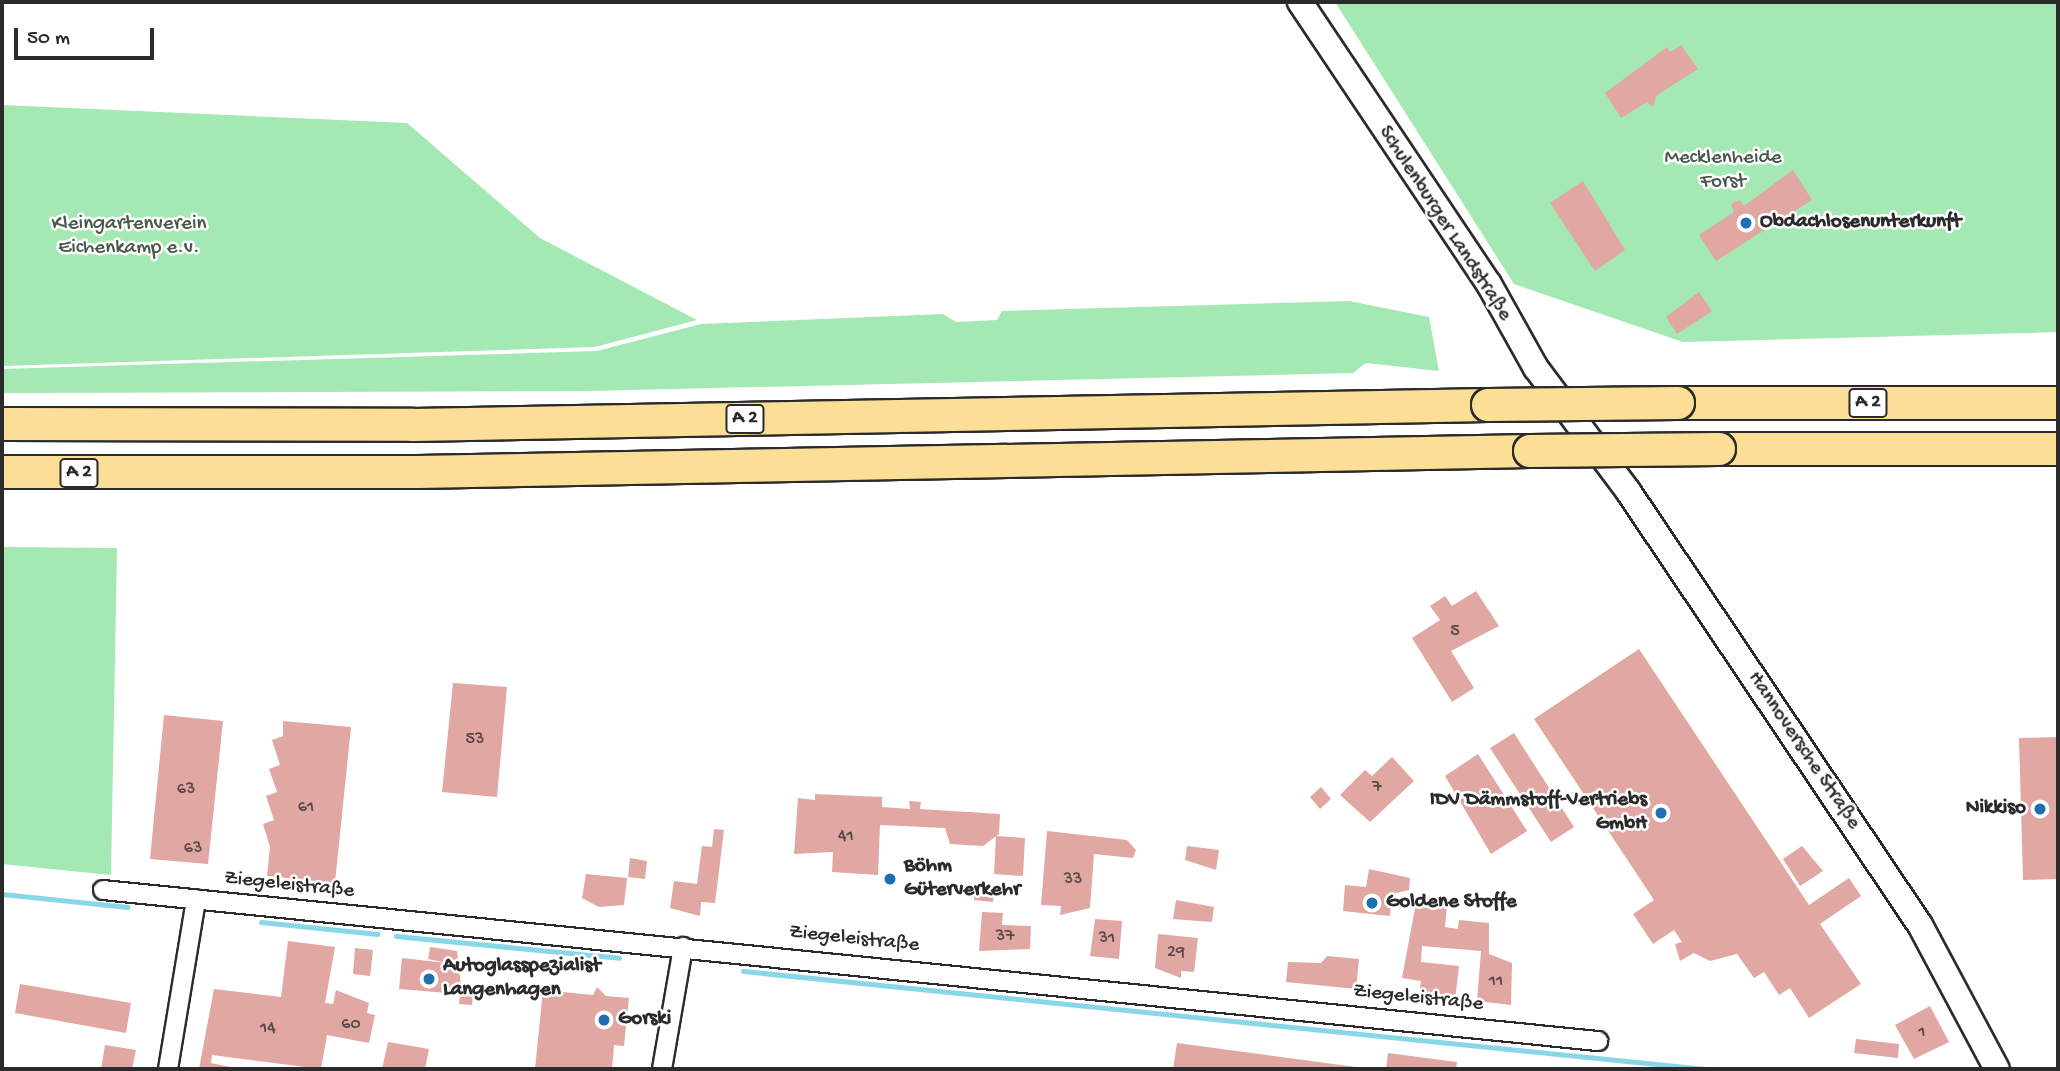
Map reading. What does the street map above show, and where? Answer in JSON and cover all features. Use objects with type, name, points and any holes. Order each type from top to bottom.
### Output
[{"type":"highway","name":"A 2","points":[[2,424],[428,424],[1488,405],[2058,403]]},
{"type":"highway","name":"A 2","points":[[2,472],[432,471],[1530,451],[2058,449]]},
{"type":"main road","name":"Schulenburger Landstraße","points":[[1300,2],[1489,284],[1536,368],[1593,443]]},
{"type":"main road","name":"Hannoversche Straße","points":[[1593,443],[1920,926],[1997,1069]]},
{"type":"street","name":"Ziegeleistraße","points":[[103,890],[1598,1041]]},
{"type":"street","points":[[168,1069],[196,900]]},
{"type":"street","points":[[663,1069],[683,947]]},
{"type":"green space","name":"Mecklenheide Forst","points":[[1335,2],[2058,2],[2058,332],[1683,342],[1514,284]]},
{"type":"green space","name":"Kleingartenverein Eichenkamp e.v.","points":[[2,105],[407,123],[540,238],[697,320],[595,347],[2,366]]},
{"type":"green space","points":[[1349,301],[1429,317],[1439,371],[1366,363],[1353,373],[588,391],[2,393],[2,369],[597,351],[701,324],[943,314],[956,322],[997,320],[1002,311]]},
{"type":"green space","points":[[2,547],[117,548],[111,875],[2,864]]},
{"type":"building","points":[[1681,45],[1698,69],[1657,95],[1653,107],[1647,102],[1621,118],[1605,93],[1667,47],[1670,52]]},
{"type":"building","name":"Obdachlosenunterkunft","points":[[1793,170],[1812,200],[1716,261],[1699,235],[1734,212],[1731,204],[1740,200],[1744,206]]},
{"type":"building","points":[[1583,181],[1625,250],[1595,271],[1550,203]]},
{"type":"building","points":[[1699,292],[1712,311],[1677,334],[1666,317]]},
{"type":"building","points":[[1476,591],[1499,626],[1451,651],[1474,688],[1452,702],[1412,638],[1440,620],[1430,606],[1445,596],[1452,606]]},
{"type":"building","points":[[1639,649],[1809,905],[1849,878],[1861,896],[1820,924],[1861,984],[1809,1018],[1790,988],[1779,995],[1764,972],[1754,978],[1737,954],[1710,961],[1694,953],[1680,961],[1675,944],[1682,942],[1674,930],[1653,944],[1633,914],[1654,900],[1534,719]]},
{"type":"building","points":[[453,683],[507,687],[497,797],[442,792]]},
{"type":"building","points":[[164,715],[223,721],[208,864],[150,859]]},
{"type":"building","points":[[283,721],[351,727],[335,883],[267,876],[270,847],[263,824],[274,820],[266,796],[277,792],[269,769],[280,765],[272,740],[283,736]]},
{"type":"building","points":[[1514,733],[1574,827],[1551,842],[1490,748]]},
{"type":"building","name":"Nikkiso","points":[[2058,737],[2058,879],[2023,880],[2019,738]]},
{"type":"building","points":[[1478,754],[1527,831],[1491,854],[1445,776]]},
{"type":"building","points":[[1392,757],[1414,781],[1370,822],[1340,795],[1365,770],[1372,776]]},
{"type":"building","points":[[1321,787],[1331,799],[1320,809],[1310,797]]},
{"type":"building","points":[[815,794],[882,797],[882,807],[910,809],[909,801],[921,802],[920,809],[1000,814],[999,834],[983,846],[950,844],[945,828],[880,825],[878,875],[832,872],[833,852],[794,854],[798,798],[815,800]]},
{"type":"building","points":[[714,829],[724,830],[715,903],[701,902],[700,916],[670,908],[674,881],[697,884],[702,846],[712,847]]},
{"type":"building","points":[[1047,831],[1127,840],[1136,850],[1133,858],[1094,854],[1090,908],[1060,915],[1061,906],[1041,905]]},
{"type":"building","points":[[996,836],[1025,838],[1023,876],[994,874]]},
{"type":"building","points":[[1187,846],[1219,850],[1216,870],[1185,860]]},
{"type":"building","points":[[1802,846],[1823,871],[1800,886],[1783,859]]},
{"type":"building","points":[[630,858],[647,861],[645,879],[628,877]]},
{"type":"building","points":[[1369,869],[1410,878],[1409,890],[1392,894],[1390,916],[1343,911],[1345,885],[1366,887]]},
{"type":"building","points":[[586,874],[627,878],[624,905],[599,907],[582,898]]},
{"type":"building","points":[[974,889],[994,890],[993,902],[974,900]]},
{"type":"building","points":[[1176,900],[1214,907],[1212,922],[1173,919]]},
{"type":"building","points":[[1416,903],[1447,906],[1445,927],[1458,929],[1459,920],[1489,923],[1489,954],[1512,963],[1511,1005],[1477,1001],[1481,951],[1422,946],[1421,962],[1459,966],[1455,1000],[1419,996],[1421,981],[1402,978]]},
{"type":"building","points":[[982,912],[1003,913],[1002,925],[1031,926],[1030,949],[979,951]]},
{"type":"building","points":[[1095,919],[1122,921],[1119,959],[1090,956]]},
{"type":"building","points":[[1158,934],[1198,938],[1194,972],[1181,971],[1181,978],[1155,968]]},
{"type":"building","points":[[288,941],[335,947],[325,1003],[333,1004],[336,990],[369,1003],[367,1013],[375,1015],[369,1043],[327,1035],[321,1069],[212,1055],[211,1063],[240,1069],[199,1069],[214,989],[281,997]]},
{"type":"building","points":[[430,947],[457,951],[461,986],[474,987],[472,1005],[459,1004],[460,994],[399,989],[402,958],[447,963],[428,959]]},
{"type":"building","points":[[355,948],[373,950],[370,976],[353,974]]},
{"type":"building","points":[[1327,956],[1359,959],[1356,989],[1286,982],[1288,962],[1321,963]]},
{"type":"building","points":[[20,984],[131,1003],[126,1033],[15,1013]]},
{"type":"building","points":[[597,987],[606,996],[629,998],[624,1046],[614,1045],[612,1069],[535,1069],[543,990],[593,995]]},
{"type":"building","points":[[1930,1006],[1949,1042],[1914,1059],[1895,1025]]},
{"type":"building","points":[[1856,1039],[1899,1044],[1898,1058],[1854,1053]]},
{"type":"building","points":[[388,1042],[429,1049],[425,1069],[382,1069]]},
{"type":"building","points":[[1177,1043],[1356,1067],[1356,1069],[1173,1069]]},
{"type":"building","points":[[105,1045],[136,1050],[132,1069],[101,1069]]},
{"type":"building","points":[[1388,1053],[1457,1062],[1456,1069],[1386,1069]]},
{"type":"waterway","points":[[2,894],[127,907]]},
{"type":"waterway","points":[[261,922],[377,934]]},
{"type":"waterway","points":[[396,936],[619,958]]},
{"type":"waterway","points":[[743,971],[1705,1069]]},
{"type":"place","name":"Obdachlosenunterkunft","points":[[1746,223]]},
{"type":"place","name":"Nikkiso","points":[[2040,809]]},
{"type":"place","name":"IDV Dämmstoff-Vertriebs GmbH","points":[[1661,813]]},
{"type":"place","name":"Böhm Güterverkehr","points":[[890,879]]},
{"type":"place","name":"Goldene Stoffe","points":[[1372,903]]},
{"type":"place","name":"Autoglasspezialist Langenhagen","points":[[429,979]]},
{"type":"place","name":"Gorski","points":[[604,1020]]}]
